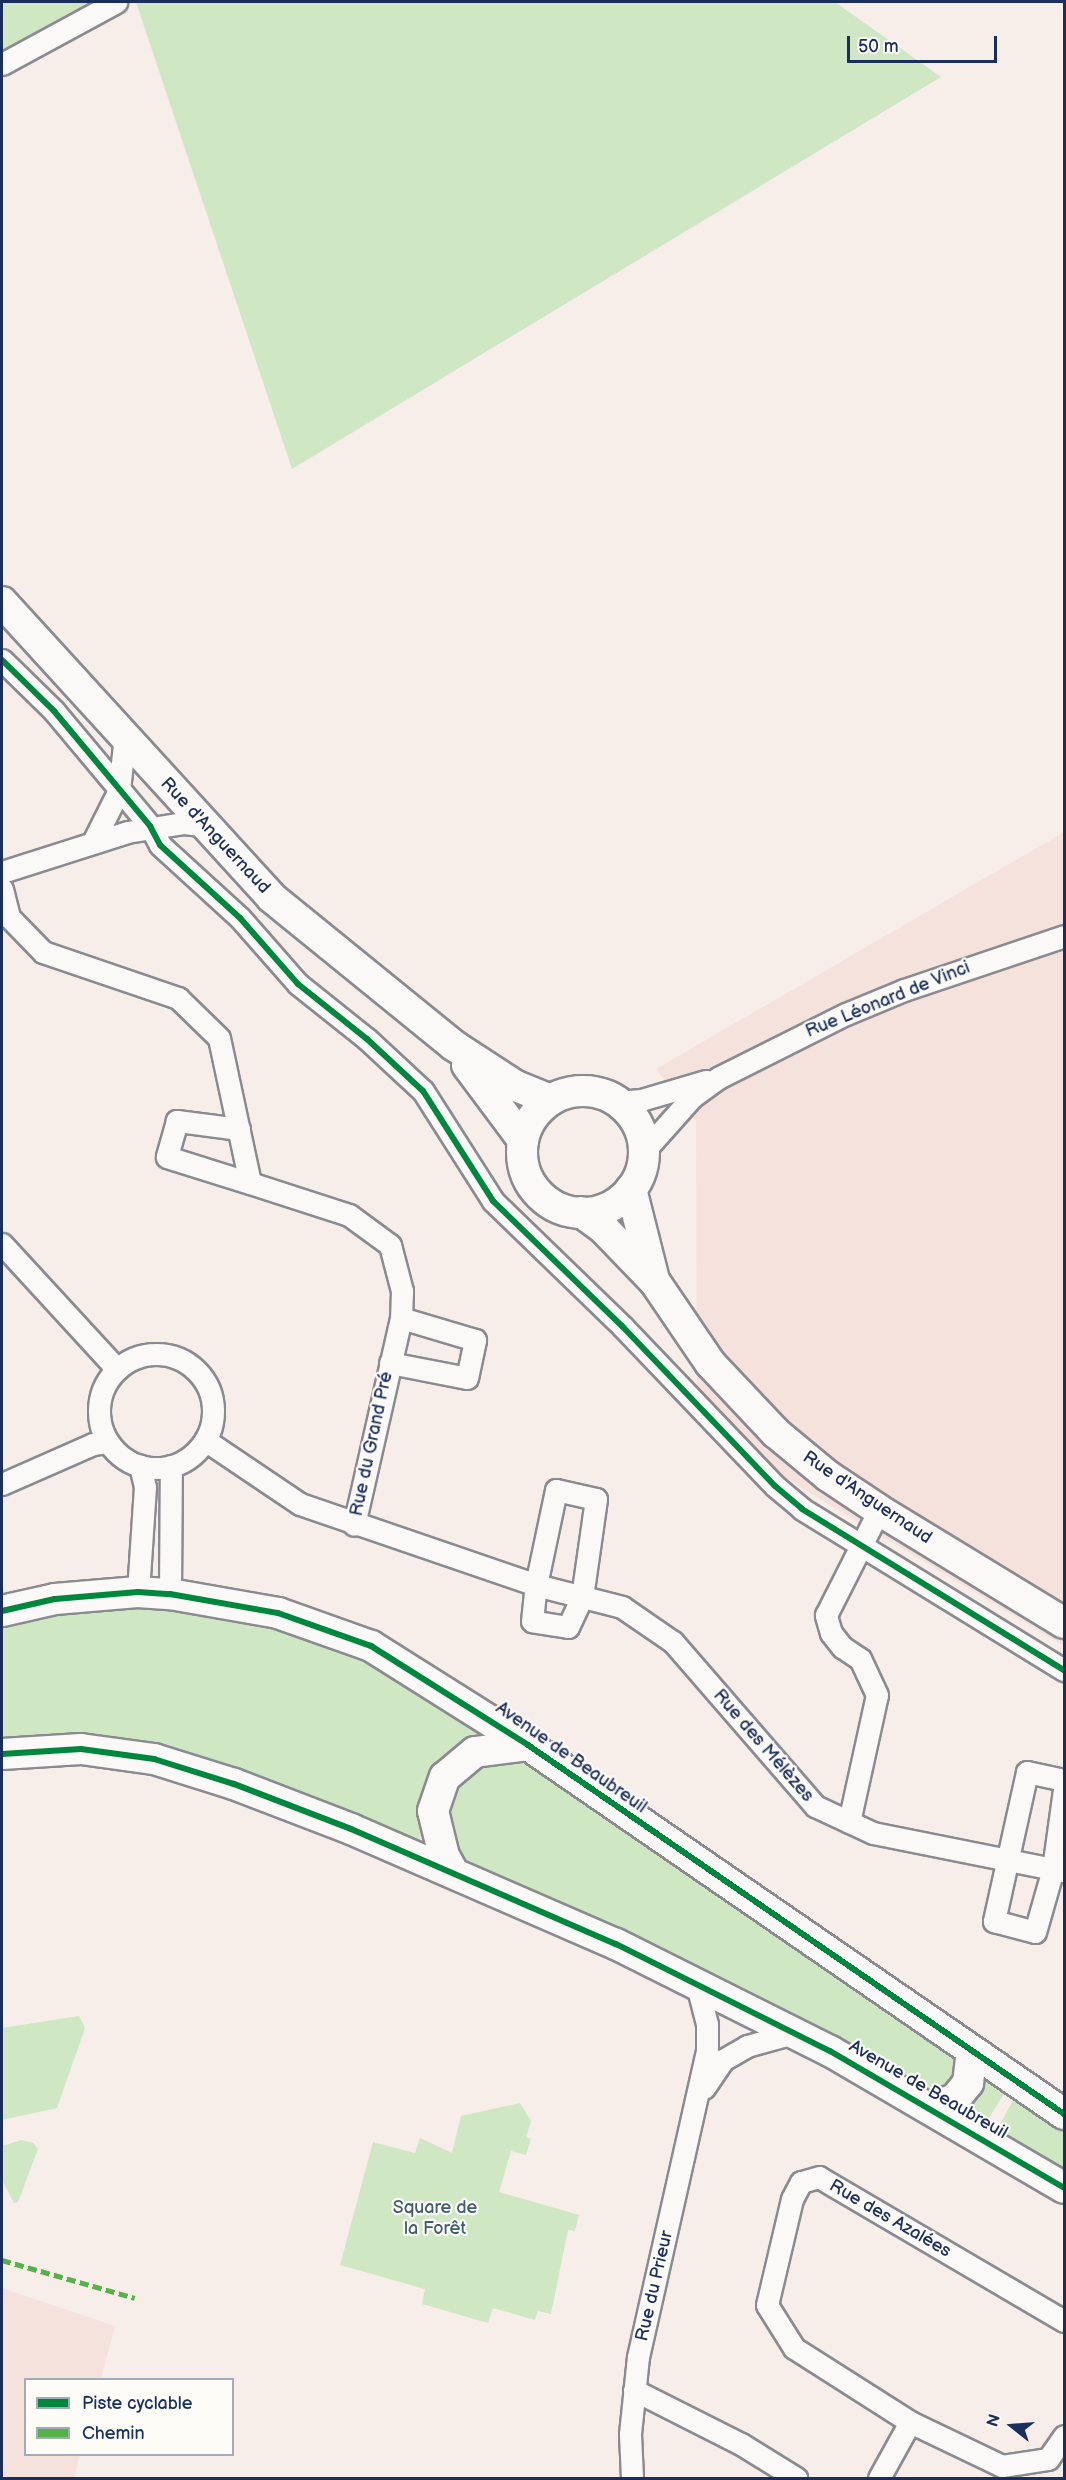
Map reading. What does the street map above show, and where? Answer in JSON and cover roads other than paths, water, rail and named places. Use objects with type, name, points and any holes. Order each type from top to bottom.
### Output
[{"type":"main road","name":"Rue d'Anguernaud","points":[[2,602],[125,736],[201,825],[271,897],[453,1045],[516,1086],[550,1100]]},
{"type":"main road","name":"Rue d'Anguernaud","points":[[453,1045],[523,1140],[522,1159],[538,1193],[553,1205],[581,1212],[604,1229],[655,1282],[710,1363],[776,1433],[828,1476],[879,1510],[1065,1623]]},
{"type":"main road","points":[[523,1140],[538,1111],[550,1100],[569,1092],[589,1091],[618,1102],[637,1123],[644,1151]]},
{"type":"main road","name":"Rue d'Anguernaud","points":[[581,1212],[608,1208],[631,1189],[640,1172],[644,1151]]},
{"type":"main road","name":"Rue d'Anguernaud","points":[[631,1189],[655,1282]]},
{"type":"main road","name":"Avenue de Beaubreuil","points":[[2,1611],[55,1599],[138,1592],[170,1594],[278,1613],[371,1647],[528,1745],[1065,2114]]},
{"type":"main road","name":"Avenue de Beaubreuil","points":[[453,1872],[444,1856],[433,1811],[445,1777],[475,1752],[528,1745]]},
{"type":"main road","name":"Avenue de Beaubreuil","points":[[2,1754],[81,1749],[154,1759],[234,1784],[453,1872],[616,1944],[794,2033],[930,2108],[1065,2187]]},
{"type":"main road","name":"Avenue de Beaubreuil","points":[[930,2108],[955,2099],[968,2084],[972,2051]]},
{"type":"street","points":[[2,64],[116,2]]},
{"type":"street","points":[[2,660],[54,711],[150,826],[160,845],[240,918],[298,984],[367,1039],[423,1091],[493,1201],[622,1326],[775,1486],[802,1509],[861,1543],[1065,1670]]},
{"type":"street","points":[[94,840],[119,790],[125,736]]},
{"type":"street","points":[[2,872],[94,840],[150,826],[201,825]]},
{"type":"street","points":[[2,889],[9,917],[43,952],[178,998],[219,1038],[250,1183]]},
{"type":"street","name":"Rue Léonard de Vinci","points":[[618,1102],[641,1100],[718,1078],[885,998],[985,960],[1065,936]]},
{"type":"street","name":"Rue Léonard de Vinci","points":[[644,1151],[692,1097],[718,1078]]},
{"type":"street","name":"Rue du Grand Pré","points":[[239,1129],[177,1121],[166,1157],[349,1215],[390,1245],[402,1291],[401,1317],[354,1525]]},
{"type":"street","points":[[2,1244],[117,1369]]},
{"type":"street","name":"Rue du Grand Pré","points":[[390,1363],[467,1378],[475,1340],[401,1317]]},
{"type":"street","points":[[150,1354],[184,1361],[208,1388],[213,1405],[205,1440],[190,1456],[171,1466],[140,1466],[117,1453],[108,1442],[101,1424],[99,1404],[105,1385],[117,1369],[150,1354]]},
{"type":"street","name":"Rue des Mélèzes","points":[[205,1440],[300,1504],[354,1525],[536,1585],[622,1607],[673,1642],[816,1806],[873,1833],[1059,1870]]},
{"type":"street","points":[[2,1484],[93,1444],[108,1442]]},
{"type":"street","points":[[138,1592],[145,1486],[140,1466]]},
{"type":"street","points":[[170,1594],[171,1466]]},
{"type":"street","points":[[556,1490],[596,1499],[582,1597],[568,1627],[532,1621],[536,1585],[556,1490]]},
{"type":"street","points":[[849,1822],[877,1695],[869,1673],[860,1659],[842,1647],[831,1633],[826,1615],[879,1510]]},
{"type":"street","points":[[1065,1780],[1027,1772],[1005,1860],[994,1921],[1035,1932],[1059,1870],[1065,1790]]},
{"type":"street","name":"Rue du Prieur","points":[[632,2478],[634,2390],[638,2357],[699,2096],[707,2052],[706,2024],[697,1985]]},
{"type":"street","name":"Rue du Prieur","points":[[699,2096],[723,2060],[747,2046],[794,2033]]},
{"type":"street","name":"Rue des Azalées","points":[[1065,2321],[819,2177],[801,2182],[792,2199],[767,2305],[794,2348],[910,2422],[1002,2466],[1048,2459],[1065,2436]]},
{"type":"street","points":[[634,2390],[741,2444],[796,2478]]},
{"type":"street","points":[[879,2478],[910,2422]]},
{"type":"park label","name":"Square de la Forêt","points":[[435,2219]]}]
